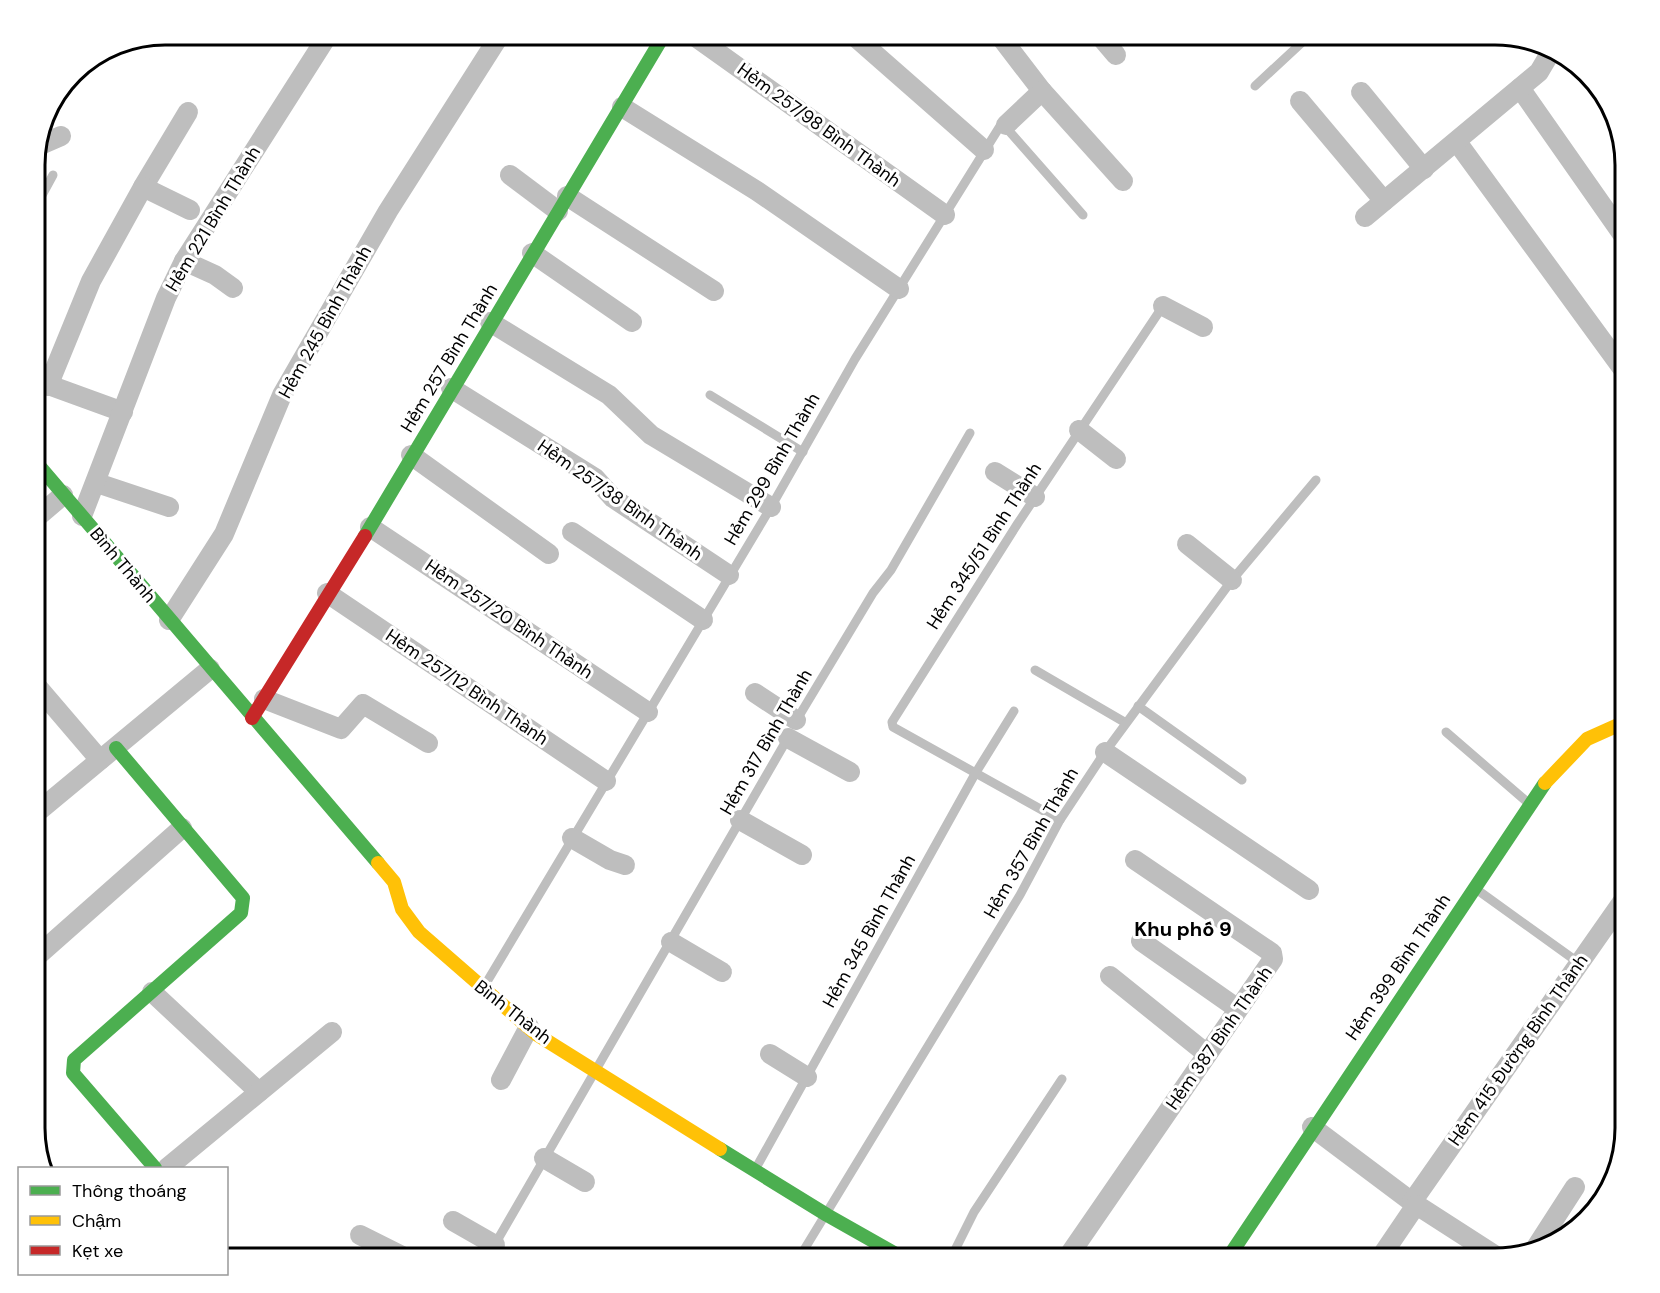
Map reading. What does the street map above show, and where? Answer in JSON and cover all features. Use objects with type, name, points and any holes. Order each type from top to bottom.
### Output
[{"type":"street","name":"Hẻm 221 Bình Thành","points":[[82,516],[97,483],[166,298],[184,261],[321,45]]},
{"type":"street","name":"Hẻm 245 Bình Thành","points":[[169,620],[224,534],[288,385],[388,211],[493,45]]},
{"type":"street","name":"Hẻm 257 Bình Thành","points":[[252,718],[327,593],[370,527],[490,322],[658,45]]},
{"type":"street","name":"Hẻm 257/98 Bình Thành","points":[[708,45],[945,215]]},
{"type":"street","points":[[865,45],[984,150]]},
{"type":"street","points":[[1007,45],[1042,91],[1123,181]]},
{"type":"street","points":[[1108,45],[1116,56]]},
{"type":"street","points":[[1365,217],[1539,72],[1547,57]]},
{"type":"street","points":[[1520,88],[1615,222]]},
{"type":"street","points":[[1004,124],[1042,91]]},
{"type":"street","points":[[1361,92],[1424,169]]},
{"type":"street","points":[[1300,101],[1384,201]]},
{"type":"street","points":[[622,107],[757,191],[899,289]]},
{"type":"street","points":[[45,373],[91,281],[188,112]]},
{"type":"street","points":[[47,142],[61,136]]},
{"type":"street","points":[[1457,142],[1615,357]]},
{"type":"street","points":[[510,175],[714,291]]},
{"type":"street","points":[[143,187],[190,210]]},
{"type":"street","points":[[532,253],[632,322]]},
{"type":"street","points":[[184,261],[215,275],[233,288]]},
{"type":"street","points":[[1163,306],[1203,327]]},
{"type":"street","points":[[490,322],[609,395],[651,435],[771,507]]},
{"type":"street","points":[[45,387],[123,412]]},
{"type":"street","name":"Hẻm 257/38 Bình Thành","points":[[451,388],[595,478],[613,498],[729,575]]},
{"type":"street","points":[[1079,430],[1116,459]]},
{"type":"street","points":[[411,455],[549,554]]},
{"type":"street","points":[[995,472],[1035,497]]},
{"type":"street","name":"Bình Thành","points":[[45,473],[394,882],[402,909],[419,932],[529,1027],[756,1168],[827,1215],[885,1248]]},
{"type":"street","points":[[97,483],[169,507]]},
{"type":"street","points":[[45,510],[63,495]]},
{"type":"street","name":"Hẻm 257/20 Bình Thành","points":[[370,527],[648,712]]},
{"type":"street","points":[[572,531],[703,620]]},
{"type":"street","points":[[1186,544],[1232,580]]},
{"type":"street","name":"Hẻm 257/12 Bình Thành","points":[[327,593],[606,782]]},
{"type":"street","points":[[45,806],[210,669]]},
{"type":"street","points":[[755,693],[796,720]]},
{"type":"street","points":[[45,696],[100,760]]},
{"type":"street","points":[[264,699],[341,729],[363,704],[428,743]]},
{"type":"street","name":"Hẻm 399 Bình Thành","points":[[1234,1248],[1312,1127],[1529,803],[1587,739],[1615,727]]},
{"type":"street","points":[[788,738],[850,772]]},
{"type":"street","points":[[116,748],[243,898],[244,906],[241,913],[74,1060],[73,1073],[154,1167]]},
{"type":"street","points":[[1105,752],[1309,890]]},
{"type":"street","points":[[740,820],[802,855]]},
{"type":"street","points":[[45,949],[182,828]]},
{"type":"street","points":[[572,838],[610,860],[625,865]]},
{"type":"street","name":"Hẻm 387 Bình Thành","points":[[1074,1248],[1273,960],[1272,953],[1135,860]]},
{"type":"street","name":"Hẻm 415 Đường Bình Thành","points":[[1386,1248],[1414,1204],[1615,913]]},
{"type":"street","points":[[1141,941],[1238,1009]]},
{"type":"street","points":[[671,942],[722,972]]},
{"type":"street","points":[[1110,976],[1207,1054]]},
{"type":"street","points":[[152,992],[259,1092]]},
{"type":"street","points":[[501,1080],[529,1027]]},
{"type":"street","points":[[168,1167],[332,1032]]},
{"type":"street","points":[[770,1054],[807,1077]]},
{"type":"street","points":[[1312,1127],[1414,1204],[1483,1248]]},
{"type":"street","points":[[544,1158],[585,1182]]},
{"type":"street","points":[[1542,1238],[1575,1187]]},
{"type":"street","points":[[453,1221],[486,1248]]},
{"type":"street","points":[[360,1235],[386,1248]]},
{"type":"lane","points":[[1256,86],[1299,45]]},
{"type":"lane","name":"Hẻm 299 Bình Thành","points":[[483,989],[899,289],[984,150],[1004,124]]},
{"type":"lane","points":[[1004,124],[1083,215]]},
{"type":"lane","points":[[45,190],[53,175]]},
{"type":"lane","name":"Hẻm 345/51 Bình Thành","points":[[975,774],[892,727],[892,722],[1035,497],[1163,306]]},
{"type":"lane","points":[[710,395],[803,452]]},
{"type":"lane","name":"Hẻm 317 Bình Thành","points":[[493,1248],[594,1069],[671,942],[788,738],[796,720],[873,593],[891,570],[970,433]]},
{"type":"lane","name":"Hẻm 357 Bình Thành","points":[[806,1248],[1020,895],[1060,820],[1105,752],[1232,580],[1316,480]]},
{"type":"lane","points":[[1035,670],[1126,723]]},
{"type":"lane","points":[[1138,706],[1242,780]]},
{"type":"lane","name":"Hẻm 345 Bình Thành","points":[[756,1168],[975,774],[1014,711]]},
{"type":"lane","points":[[1446,732],[1529,803]]},
{"type":"lane","points":[[975,774],[1060,820]]},
{"type":"lane","points":[[1473,887],[1579,963]]},
{"type":"lane","points":[[956,1248],[974,1212],[1062,1079]]},
{"type":"traffic: fast","points":[[365,536],[658,45]]},
{"type":"traffic: fast","points":[[45,473],[378,863]]},
{"type":"traffic: fast","points":[[116,748],[243,898],[241,913],[74,1060],[73,1073],[154,1167]]},
{"type":"traffic: fast","points":[[1235,1248],[1545,783]]},
{"type":"traffic: fast","points":[[720,1149],[885,1248]]},
{"type":"traffic: slow","points":[[1545,783],[1587,739],[1615,726]]},
{"type":"traffic: slow","points":[[378,863],[394,882],[402,909],[419,932],[536,1034],[720,1149]]},
{"type":"traffic: jam","points":[[252,718],[365,536]]},
{"type":"district","name":"Khu phố 9","points":[[1183,929]]}]
